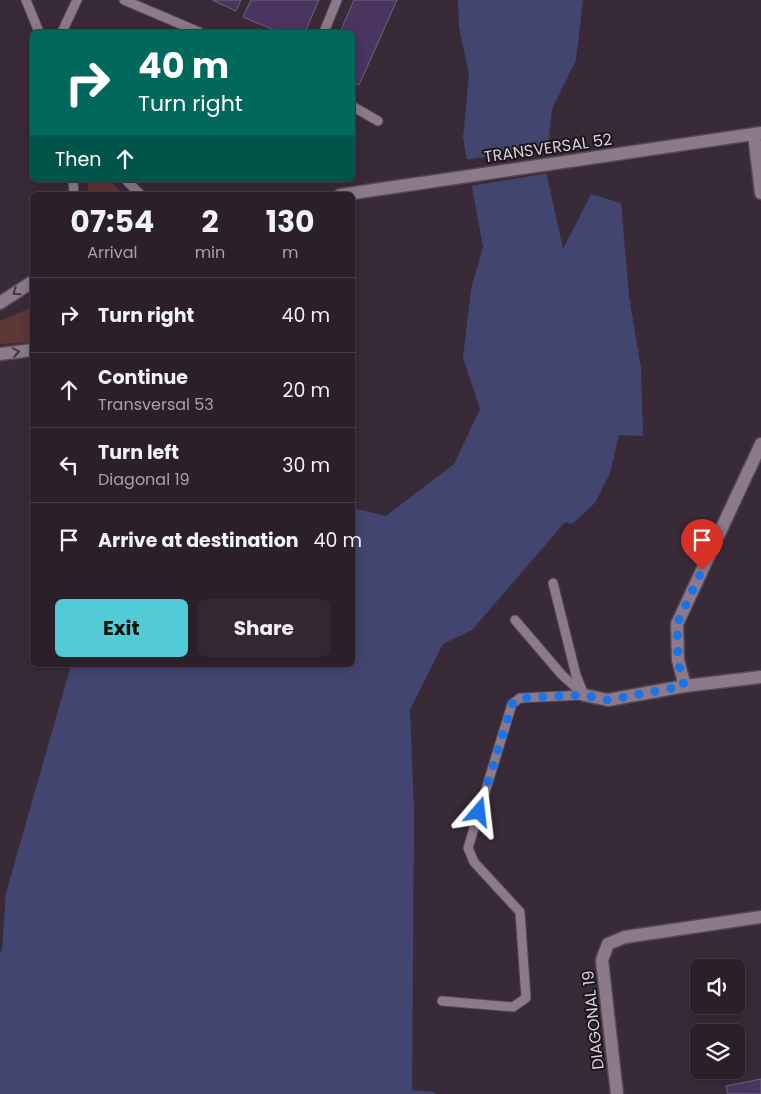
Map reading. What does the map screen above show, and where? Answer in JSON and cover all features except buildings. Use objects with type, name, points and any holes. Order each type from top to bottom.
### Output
[{"type":"street","name":"TRANSVERSAL 52","points":[[355,193],[758,134]]},
{"type":"street","points":[[758,134],[761,193]]},
{"type":"street","points":[[0,303],[30,283]]},
{"type":"street","points":[[0,354],[30,350]]},
{"type":"street","points":[[684,686],[678,660],[677,624],[761,444]]},
{"type":"street","points":[[584,695],[608,700],[684,686],[761,677]]},
{"type":"street","name":"DIAGONAL 19","points":[[617,1094],[602,960],[608,944],[624,937],[761,917]]},
{"type":"lane","points":[[26,0],[38,30]]},
{"type":"lane","points":[[63,30],[77,0]]},
{"type":"lane","points":[[124,0],[195,30]]},
{"type":"lane","points":[[325,30],[336,0]]},
{"type":"lane","points":[[355,108],[378,121]]},
{"type":"lane","points":[[128,182],[138,192]]},
{"type":"lane","points":[[554,583],[576,675],[584,695]]},
{"type":"lane","points":[[516,620],[562,675],[584,695]]},
{"type":"lane","points":[[442,1001],[513,1007],[526,998],[520,912],[474,862],[468,848],[512,704],[520,698],[584,695]]},
{"type":"shaded area","points":[[88,182],[111,182],[122,192],[88,192]]},
{"type":"shaded area","points":[[30,308],[30,342],[0,344],[0,321]]},
{"type":"water","points":[[458,0],[583,0],[576,60],[552,109],[548,148],[544,162],[563,249],[591,194],[621,203],[629,296],[641,368],[643,436],[619,435],[610,473],[595,503],[572,524],[565,522],[472,630],[443,644],[410,710],[414,812],[412,1090],[434,1092],[435,1094],[0,1094],[0,954],[2,949],[6,893],[70,667],[355,667],[355,508],[386,516],[454,464],[480,409],[463,358],[471,289],[483,247],[463,138],[469,75],[459,27]]},
{"type":"pier","points":[[551,146],[546,162],[549,173],[470,186],[465,160]]},
{"type":"route","points":[[479,812],[512,704],[520,698],[553,698],[584,695],[608,700],[684,686],[678,660],[677,624],[702,570]]}]
